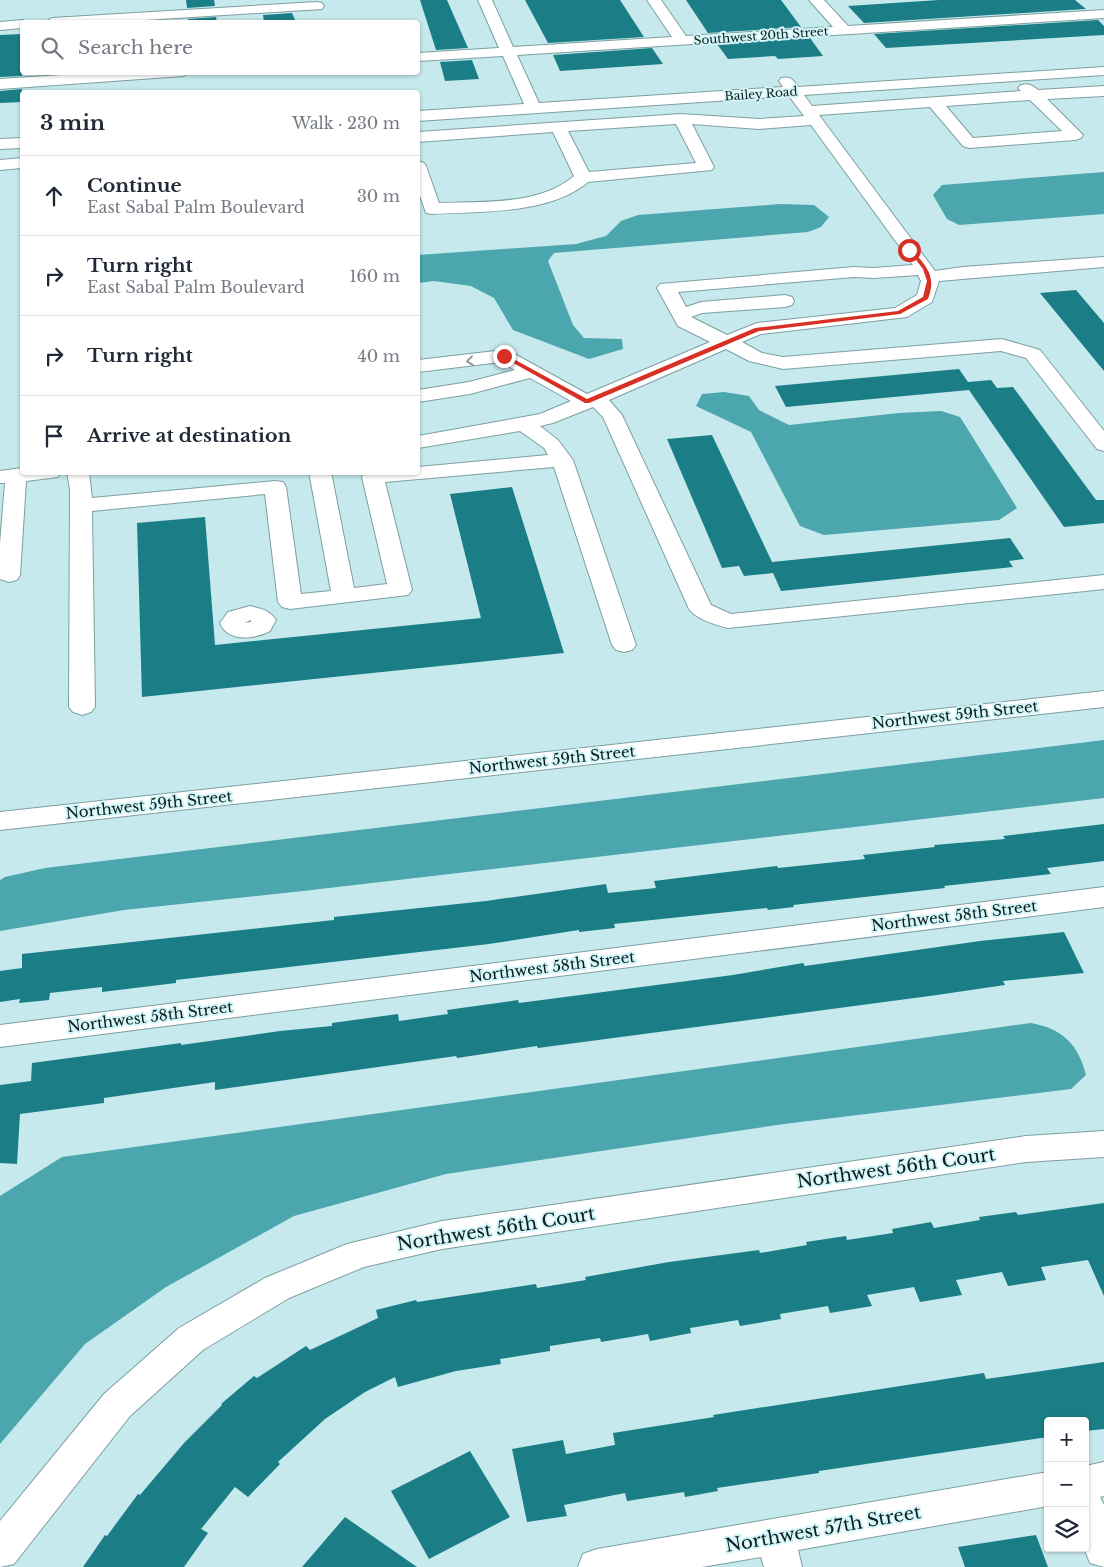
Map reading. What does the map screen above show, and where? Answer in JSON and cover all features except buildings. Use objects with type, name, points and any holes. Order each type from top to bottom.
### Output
[{"type":"street","points":[[157,0],[158,16]]},
{"type":"street","points":[[484,0],[531,103]]},
{"type":"street","points":[[654,0],[682,41]]},
{"type":"street","points":[[816,0],[844,30]]},
{"type":"street","points":[[87,20],[316,3],[321,20]]},
{"type":"street","name":"Southwest 20th Street","points":[[420,58],[1104,14]]},
{"type":"street","points":[[0,26],[20,24]]},
{"type":"street","name":"Bailey Road","points":[[420,105],[531,103],[790,86],[1104,60]]},
{"type":"street","name":"Bailey Road","points":[[790,86],[1016,76],[1104,70]]},
{"type":"street","points":[[0,84],[136,75]]},
{"type":"street","points":[[934,102],[969,143],[1075,135],[1016,76]]},
{"type":"street","points":[[420,442],[546,419],[758,329],[900,313],[926,298],[930,281],[927,273],[790,86]]},
{"type":"street","points":[[420,137],[681,119],[759,124],[811,115],[934,102],[1104,91]]},
{"type":"street","name":"Bailey Road","points":[[420,116],[531,103]]},
{"type":"street","points":[[420,172],[432,209],[536,201],[560,193],[577,184],[583,176],[706,167],[681,119]]},
{"type":"street","points":[[558,127],[583,176]]},
{"type":"street","points":[[0,133],[20,131]]},
{"type":"street","points":[[0,144],[20,143]]},
{"type":"street","points":[[0,164],[20,163]]},
{"type":"street","points":[[1104,262],[963,272],[854,272],[666,288],[685,322],[756,357],[783,363],[1002,345],[1033,354],[1104,445]]},
{"type":"street","points":[[680,314],[701,308],[785,301]]},
{"type":"street","points":[[420,366],[504,356],[532,372],[592,400],[612,415],[701,609],[728,621],[1104,582]]},
{"type":"street","points":[[420,396],[470,388],[532,372]]},
{"type":"street","points":[[524,424],[551,444],[562,460],[624,645]]},
{"type":"street","points":[[420,473],[562,460]]},
{"type":"street","points":[[78,475],[81,506],[82,707]]},
{"type":"street","points":[[321,475],[344,596]]},
{"type":"street","points":[[262,617],[290,602],[400,590],[373,477],[395,475]]},
{"type":"street","points":[[8,476],[9,575]]},
{"type":"street","points":[[81,506],[276,488],[290,602]]},
{"type":"street","name":"Northwest 59th Street","points":[[0,821],[1104,699]]},
{"type":"street","name":"Northwest 58th Street","points":[[0,1036],[1101,903]]},
{"type":"street","name":"Northwest 56th Court","points":[[0,1551],[117,1405],[191,1339],[277,1288],[359,1254],[442,1235],[1026,1149],[1104,1144]]},
{"type":"street","points":[[1089,1482],[1104,1480]]},
{"type":"street","name":"Northwest 57th Street","points":[[597,1567],[779,1552],[1044,1490]]},
{"type":"street","points":[[1086,1507],[1104,1550]]},
{"type":"water","points":[[1104,172],[1104,214],[959,225],[947,219],[933,195],[942,185]]},
{"type":"water","points":[[780,204],[814,205],[829,217],[821,227],[808,232],[554,253],[548,261],[573,325],[584,338],[622,339],[623,349],[589,359],[513,330],[494,298],[471,286],[434,281],[420,283],[420,255],[576,244],[606,236],[621,221],[638,215]]},
{"type":"water","points":[[724,392],[749,396],[759,410],[789,425],[899,413],[941,411],[960,417],[1017,508],[999,520],[824,535],[800,526],[751,432],[696,406],[702,394]]},
{"type":"water","points":[[1104,740],[1104,798],[124,910],[0,931],[0,880],[5,877],[45,868]]},
{"type":"water","points":[[1031,1023],[1052,1029],[1060,1034],[1068,1040],[1079,1055],[1086,1075],[1071,1089],[784,1124],[446,1174],[294,1216],[166,1287],[85,1344],[0,1444],[0,1196],[62,1157]]},
{"type":"route","points":[[504,356],[587,402],[758,329],[900,313],[926,298],[930,281],[925,269],[909,250]]}]
